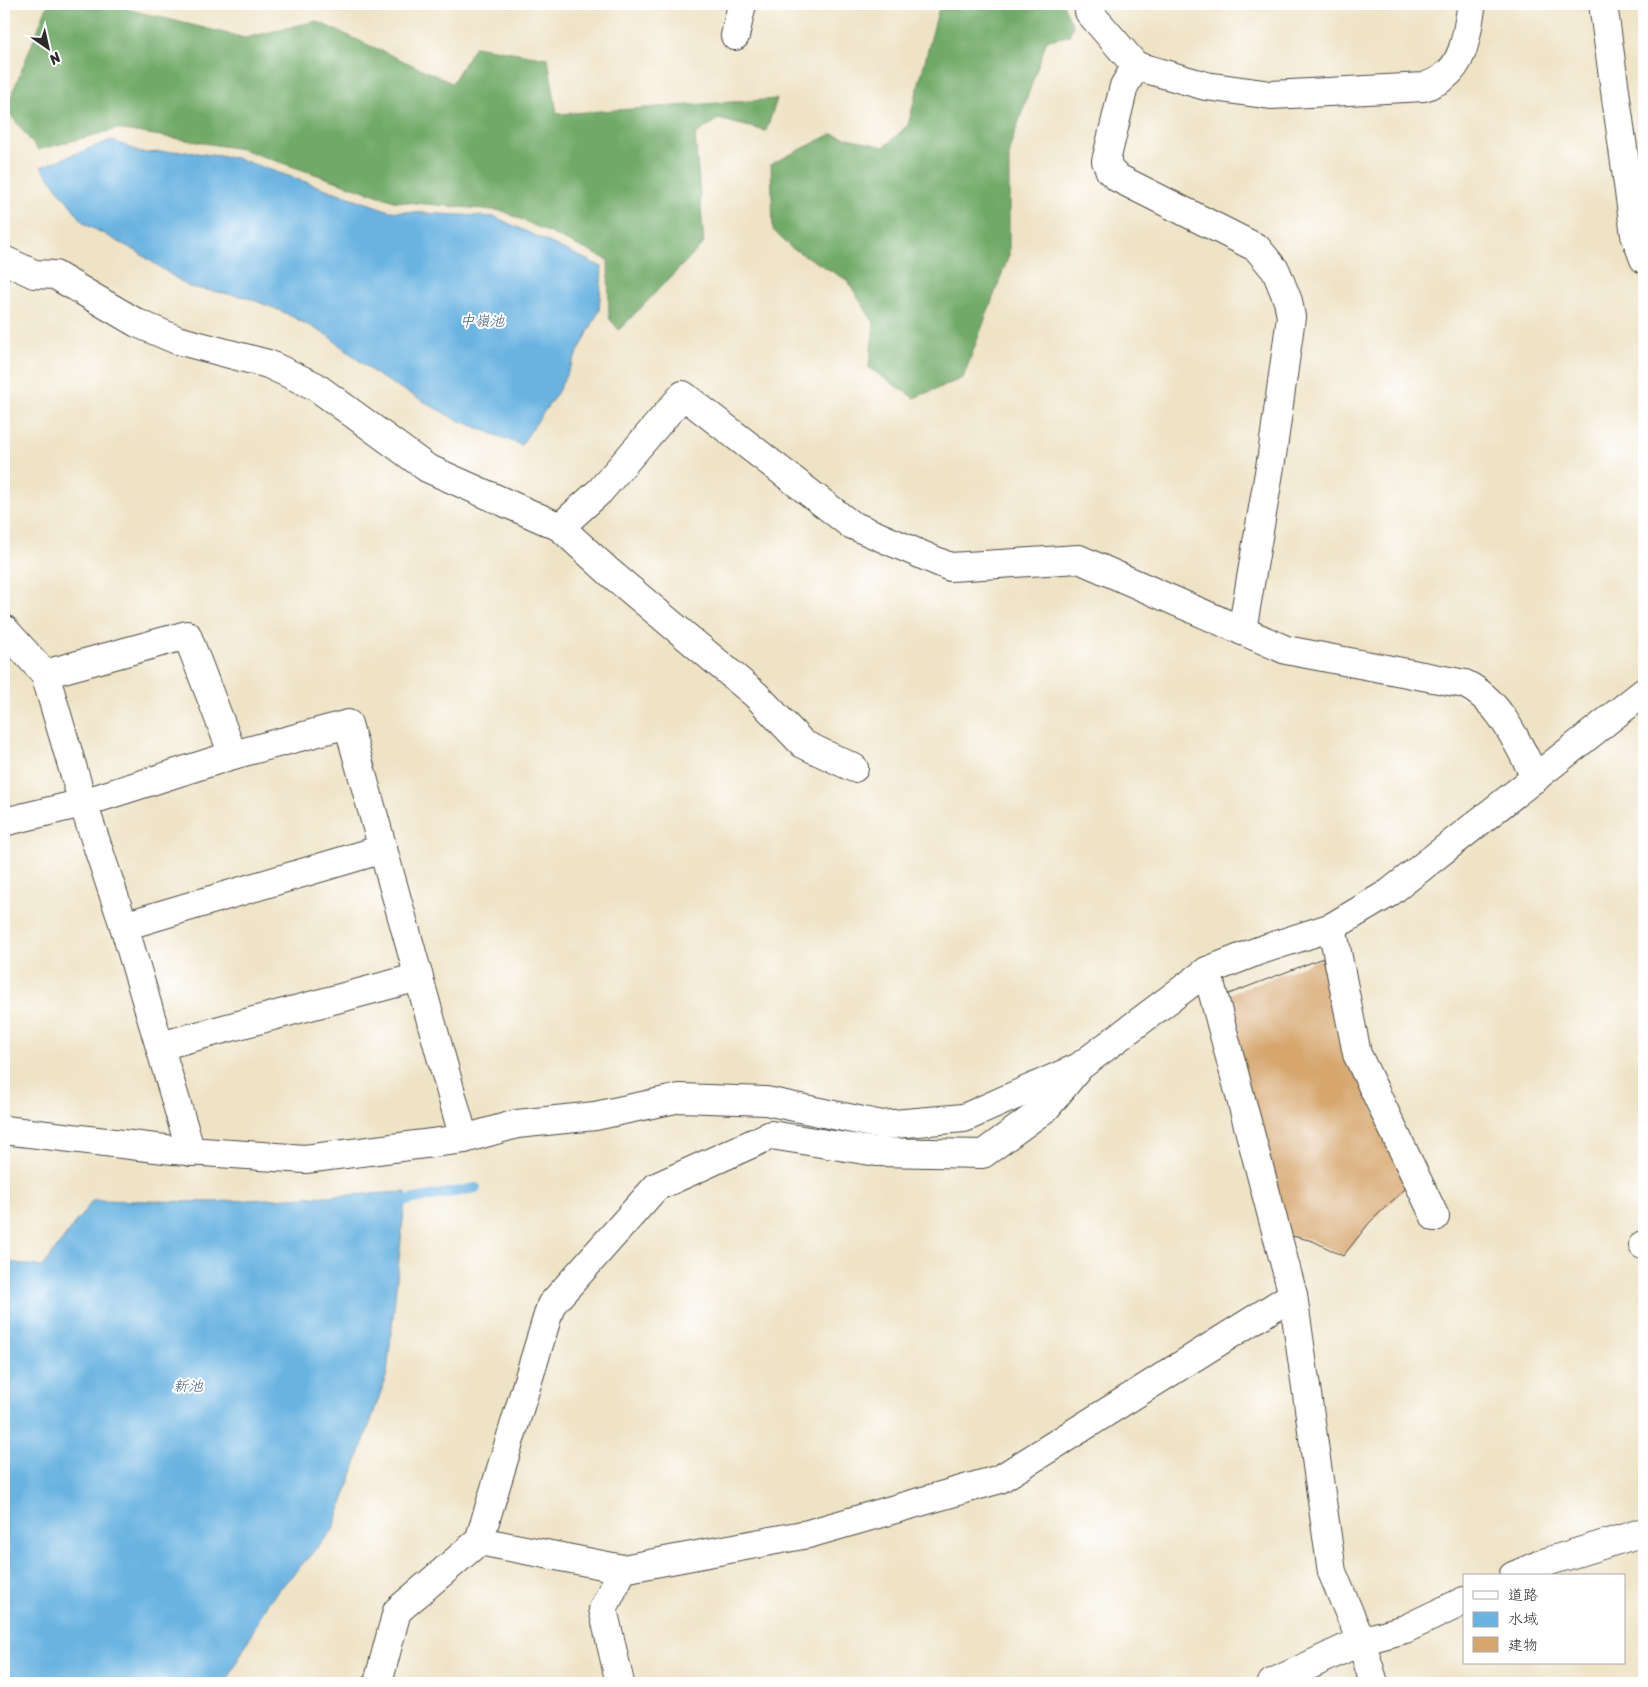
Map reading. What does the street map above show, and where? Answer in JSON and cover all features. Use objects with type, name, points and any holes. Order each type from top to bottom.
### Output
[{"type":"street","points":[[734,36],[742,4]]},
{"type":"street","points":[[1088,4],[1089,12],[1136,66],[1206,86],[1270,96],[1424,87],[1445,77],[1457,64],[1464,46],[1472,4]]},
{"type":"street","points":[[1603,4],[1641,242]]},
{"type":"street","points":[[1136,66],[1124,86],[1106,161],[1110,171],[1118,178],[1257,248],[1276,271],[1288,301],[1291,317],[1272,455],[1242,631]]},
{"type":"street","points":[[4,260],[34,274],[55,275],[137,323],[177,340],[268,364],[315,386],[427,468],[560,526],[608,571],[756,695],[804,744],[854,768]]},
{"type":"street","points":[[560,526],[600,491],[683,395],[850,524],[950,567],[1079,559],[1286,650],[1465,684],[1480,691],[1496,707],[1536,778]]},
{"type":"street","points":[[4,629],[45,674],[83,803],[124,926],[191,1152]]},
{"type":"street","points":[[45,674],[187,635],[233,755]]},
{"type":"street","points":[[4,1130],[191,1152],[306,1159],[464,1138],[517,1124],[595,1116],[680,1098],[766,1101],[882,1124],[964,1118],[1079,1067],[1207,972],[1258,951],[1332,928],[1388,893],[1644,692]]},
{"type":"street","points":[[4,822],[83,803],[233,755],[348,724],[464,1138]]},
{"type":"street","points":[[124,926],[383,849]]},
{"type":"street","points":[[1332,928],[1357,1054],[1435,1216]]},
{"type":"street","points":[[1207,972],[1294,1295],[1332,1572],[1361,1641],[1374,1683]]},
{"type":"street","points":[[160,1046],[419,977]]},
{"type":"street","points":[[378,1683],[397,1611],[479,1541],[551,1305],[656,1188],[771,1136],[877,1152],[983,1154],[1046,1108],[1079,1067]]},
{"type":"street","points":[[479,1541],[623,1569],[808,1534],[1000,1479],[1294,1295]]},
{"type":"street","points":[[1518,1574],[1543,1563],[1644,1532]]},
{"type":"street","points":[[620,1683],[603,1610],[623,1569]]},
{"type":"street","points":[[1272,1683],[1361,1641],[1406,1629],[1463,1601]]},
{"type":"green space","points":[[48,4],[111,5],[245,38],[316,21],[452,83],[475,46],[548,58],[557,114],[777,99],[766,131],[718,119],[695,135],[704,243],[619,330],[609,318],[608,260],[503,211],[394,201],[241,149],[117,129],[38,150],[6,109]]},
{"type":"green space","points":[[940,4],[1063,4],[1073,26],[1069,36],[1047,40],[1009,150],[1009,255],[963,378],[914,398],[869,368],[874,323],[847,280],[790,247],[773,230],[771,164],[832,134],[884,147],[908,125]]},
{"type":"water","name":"中嶺池","points":[[111,140],[143,153],[181,151],[236,158],[390,211],[495,217],[602,267],[599,311],[557,393],[521,445],[453,418],[377,375],[327,335],[281,311],[246,297],[189,287],[136,251],[85,224],[41,167]]},
{"type":"water","name":"新池","points":[[406,1192],[387,1374],[333,1530],[268,1602],[226,1683],[4,1683],[4,1261],[42,1267],[93,1200],[210,1202]]},
{"type":"building","points":[[1323,958],[1345,1045],[1409,1185],[1370,1222],[1343,1256],[1313,1241],[1284,1234],[1218,998]]},
{"type":"waterway","points":[[392,1203],[476,1188]]}]
